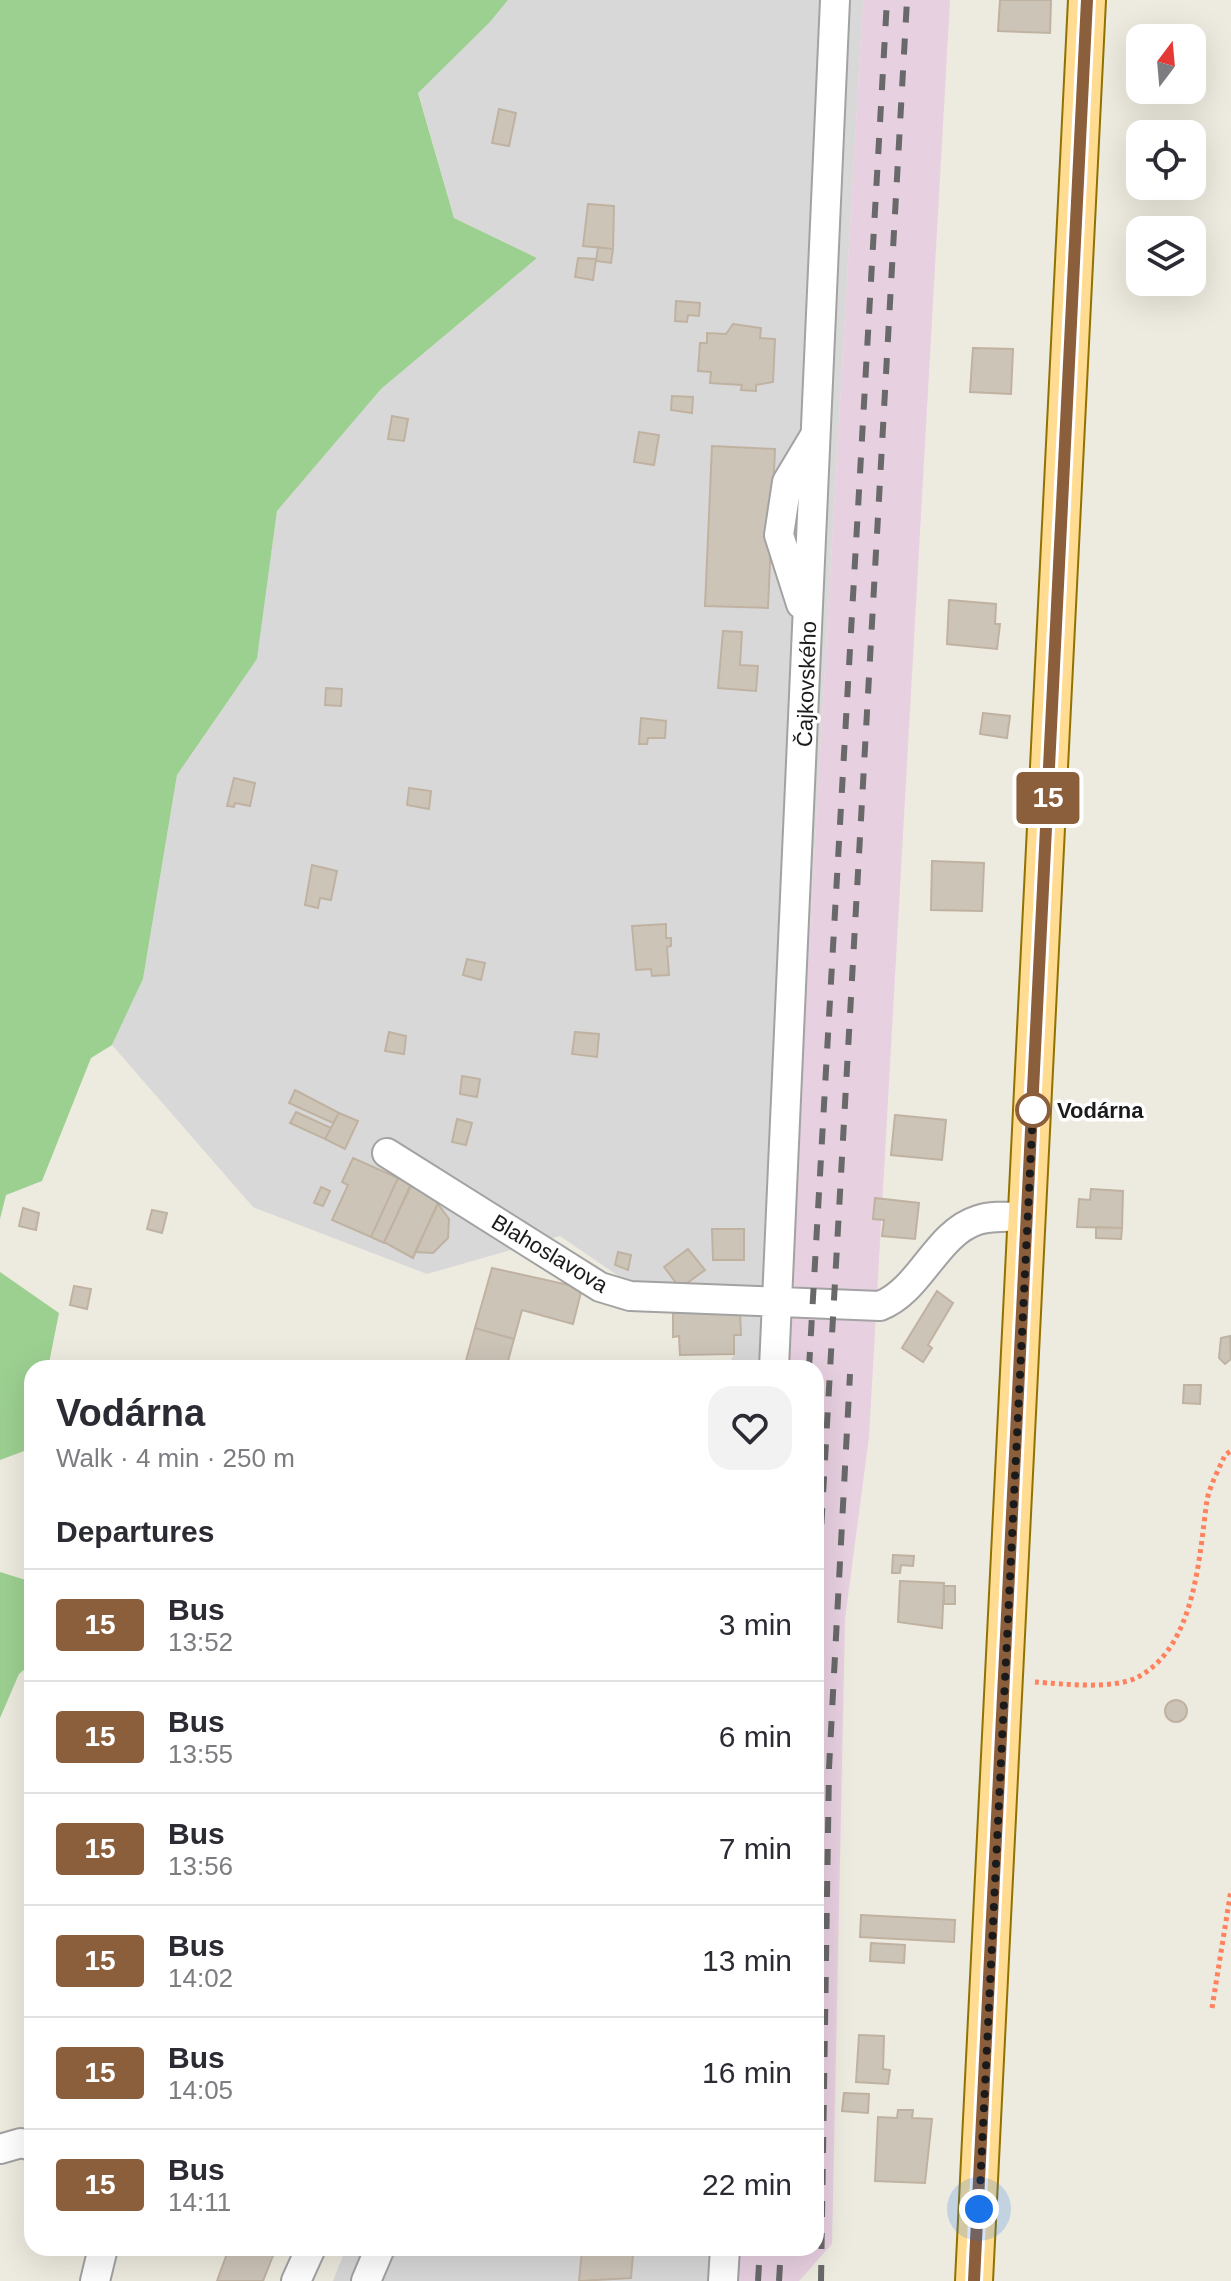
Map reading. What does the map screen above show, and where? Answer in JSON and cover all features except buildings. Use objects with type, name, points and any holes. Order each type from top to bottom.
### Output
[{"type":"main road","points":[[974,2281],[1087,0]]},
{"type":"street","name":"Čajkovského","points":[[774,1360],[835,0]]},
{"type":"street","name":"Blahoslavova","points":[[387,1153],[600,1287],[630,1296],[880,1306],[898,1296],[965,1226],[990,1217],[1028,1217]]},
{"type":"street","points":[[0,2149],[24,2144]]},
{"type":"street","points":[[95,2281],[101,2256]]},
{"type":"street","points":[[296,2281],[307,2256]]},
{"type":"street","points":[[366,2281],[377,2256]]},
{"type":"street","points":[[723,2281],[725,2256]]},
{"type":"path","points":[[1006,1681],[1091,1685],[1137,1678],[1158,1662],[1196,1592],[1208,1497],[1225,1455],[1231,1451]]},
{"type":"path","points":[[1212,2008],[1231,1890]]},
{"type":"shaded area","points":[[508,0],[863,0],[785,1360],[731,1360],[734,1335],[741,1335],[740,1311],[636,1288],[560,1236],[427,1274],[253,1207],[112,1045],[143,979],[177,775],[257,659],[277,511],[381,389],[537,258],[454,218],[418,92],[490,22]]},
{"type":"shaded area","points":[[863,0],[950,0],[869,1437],[845,1619],[832,2244],[824,2253],[824,1360],[785,1360]]},
{"type":"shaded area","points":[[343,2256],[736,2256],[734,2281],[333,2281]]},
{"type":"shaded area","points":[[736,2256],[821,2256],[799,2281],[734,2281]]},
{"type":"green space","points":[[0,0],[508,0],[418,93],[454,218],[537,258],[381,389],[277,511],[257,659],[177,775],[143,979],[112,1045],[91,1058],[42,1181],[6,1195],[0,1219]]},
{"type":"green space","points":[[0,1272],[59,1313],[50,1360],[24,1360],[24,1451],[0,1460]]},
{"type":"green space","points":[[0,1572],[24,1580],[24,1670],[19,1674],[0,1718]]},
{"type":"railway","points":[[809,1360],[887,0]]},
{"type":"railway","points":[[824,1478],[907,0]]},
{"type":"railway","points":[[824,2089],[829,1768],[850,1374]]},
{"type":"railway","points":[[758,2281],[760,2256]]},
{"type":"railway","points":[[779,2281],[781,2256]]},
{"type":"railway","points":[[821,2256],[821,2281]]},
{"type":"bus line","name":"15","points":[[974,2281],[992,1974],[1087,0]]},
{"type":"place","name":"Vodárna","points":[[1033,1110]]},
{"type":"route","points":[[979,2209],[1033,1110]]}]
